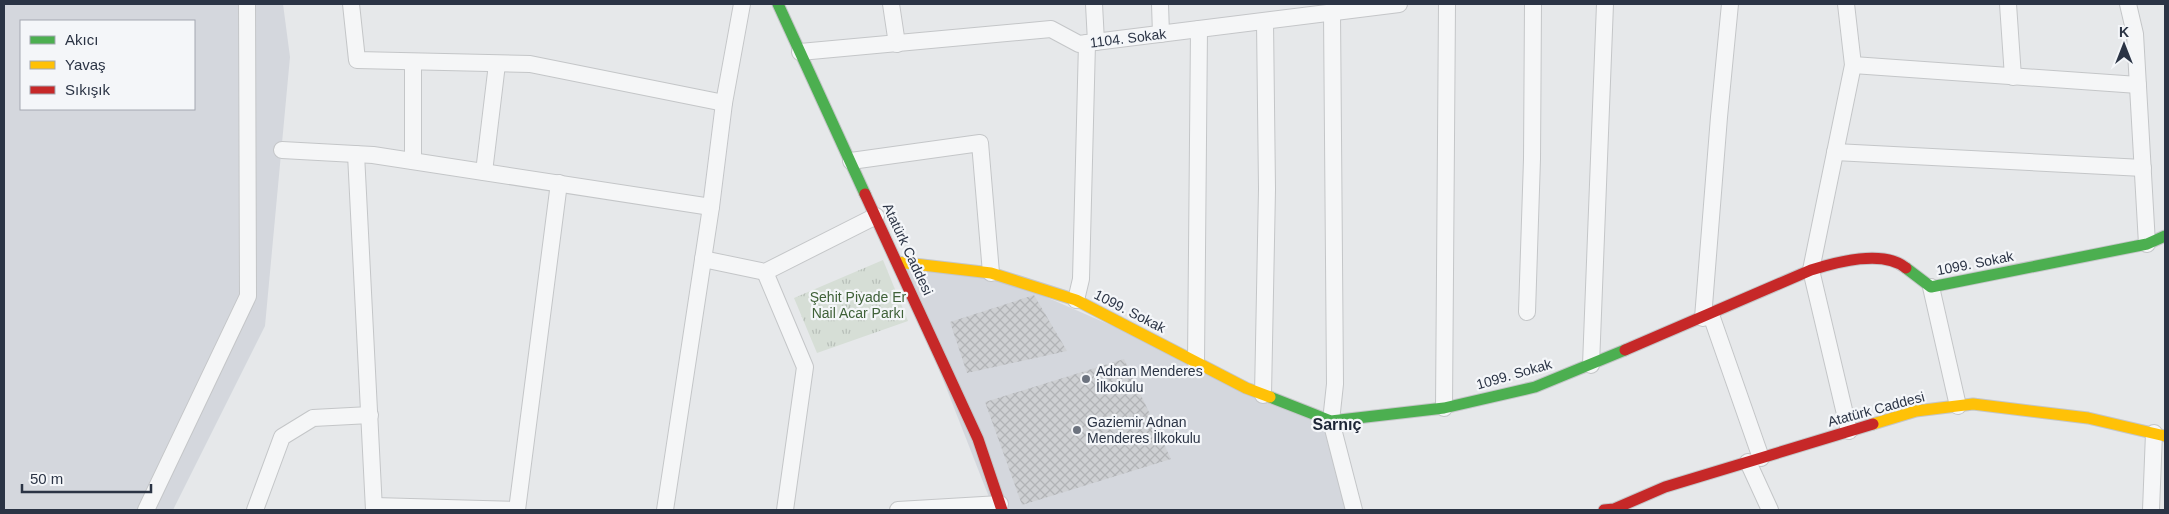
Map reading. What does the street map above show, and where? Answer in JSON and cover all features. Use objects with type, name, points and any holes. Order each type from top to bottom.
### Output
[{"type":"street","points":[[146,510],[248,296],[247,4]]},
{"type":"street","points":[[351,4],[357,60],[530,64],[724,102]]},
{"type":"street","points":[[665,510],[711,207],[724,102],[742,4]]},
{"type":"street","name":"Atatürk Caddesi","points":[[778,4],[978,439],[1001,507]]},
{"type":"street","points":[[891,4],[897,44]]},
{"type":"street","points":[[1076,300],[1081,279],[1094,4]]},
{"type":"street","points":[[1160,4],[1161,34]]},
{"type":"street","name":"1104. Sokak","points":[[800,52],[1051,29],[1079,44],[1265,22],[1305,10],[1332,13],[1399,4]]},
{"type":"street","points":[[1444,408],[1447,4]]},
{"type":"street","points":[[1527,312],[1532,159],[1533,4]]},
{"type":"street","points":[[1591,365],[1605,4]]},
{"type":"street","points":[[1730,4],[1719,117],[1707,317],[1770,510]]},
{"type":"street","points":[[1846,4],[1853,65],[1811,270],[1849,431]]},
{"type":"street","points":[[2008,4],[2013,77]]},
{"type":"street","points":[[2128,4],[2135,34],[2147,244]]},
{"type":"street","points":[[1332,13],[1335,384],[1331,421],[1354,510]]},
{"type":"street","points":[[1263,395],[1268,189],[1265,22]]},
{"type":"street","points":[[1196,363],[1199,29]]},
{"type":"street","points":[[413,62],[413,161]]},
{"type":"street","points":[[484,172],[497,64]]},
{"type":"street","points":[[1853,65],[2138,85]]},
{"type":"street","points":[[851,161],[980,143],[991,273]]},
{"type":"street","points":[[282,150],[356,154],[413,161],[711,207]]},
{"type":"street","points":[[1835,152],[2143,168]]},
{"type":"street","points":[[356,154],[374,508],[516,510],[559,184]]},
{"type":"street","points":[[703,259],[764,272],[876,216]]},
{"type":"street","name":"1099. Sokak","points":[[897,262],[991,273],[1076,300],[1246,388],[1331,421],[1444,408],[1534,387],[1707,317],[1811,270],[1837,262],[1878,258],[1899,262],[1931,287],[2147,244],[2165,236]]},
{"type":"street","points":[[764,272],[805,367],[785,510]]},
{"type":"street","points":[[1931,287],[1958,406]]},
{"type":"street","name":"Atatürk Caddesi","points":[[1604,510],[1614,509],[1665,487],[1916,411],[1974,404],[2088,418],[2160,435]]},
{"type":"street","points":[[255,510],[282,437],[313,418],[370,415]]},
{"type":"street","points":[[2151,510],[2160,435]]},
{"type":"street","points":[[898,510],[1001,507]]},
{"type":"shaded area","points":[[4,4],[283,4],[290,57],[265,326],[173,510],[4,510]]},
{"type":"shaded area","name":"Adnan Menderes İlkokulu","points":[[897,262],[991,273],[1331,421],[1354,510],[994,510]]},
{"type":"green space","name":"Şehit Piyade Er Nail Acar Parkı","points":[[883,260],[908,321],[817,353],[794,298]]},
{"type":"building","points":[[1034,295],[1067,351],[967,373],[950,322]]},
{"type":"building","name":"Gaziemir Adnan Menderes İlkokulu","points":[[1124,359],[1171,459],[1022,505],[985,402]]},
{"type":"traffic: fast","points":[[778,4],[865,194]]},
{"type":"traffic: fast","points":[[1906,268],[1931,287],[2147,244],[2165,236]]},
{"type":"traffic: fast","points":[[1270,397],[1331,421],[1444,408],[1535,387],[1625,350]]},
{"type":"traffic: slow","points":[[897,262],[991,273],[1076,300],[1246,388],[1270,397]]},
{"type":"traffic: slow","points":[[1873,424],[1916,411],[1973,404],[2088,418],[2165,436]]},
{"type":"traffic: jam","points":[[865,194],[978,439],[1002,510]]},
{"type":"traffic: jam","points":[[1625,350],[1811,270],[1846,261],[1873,258],[1896,262],[1906,268]]},
{"type":"traffic: jam","points":[[1604,510],[1614,509],[1665,487],[1873,424]]},
{"type":"place","name":"Adnan Menderes İlkokulu","points":[[1086,379]]},
{"type":"place","name":"Gaziemir Adnan Menderes İlkokulu","points":[[1077,430]]},
{"type":"district","name":"Sarnıç","points":[[1337,424]]}]
